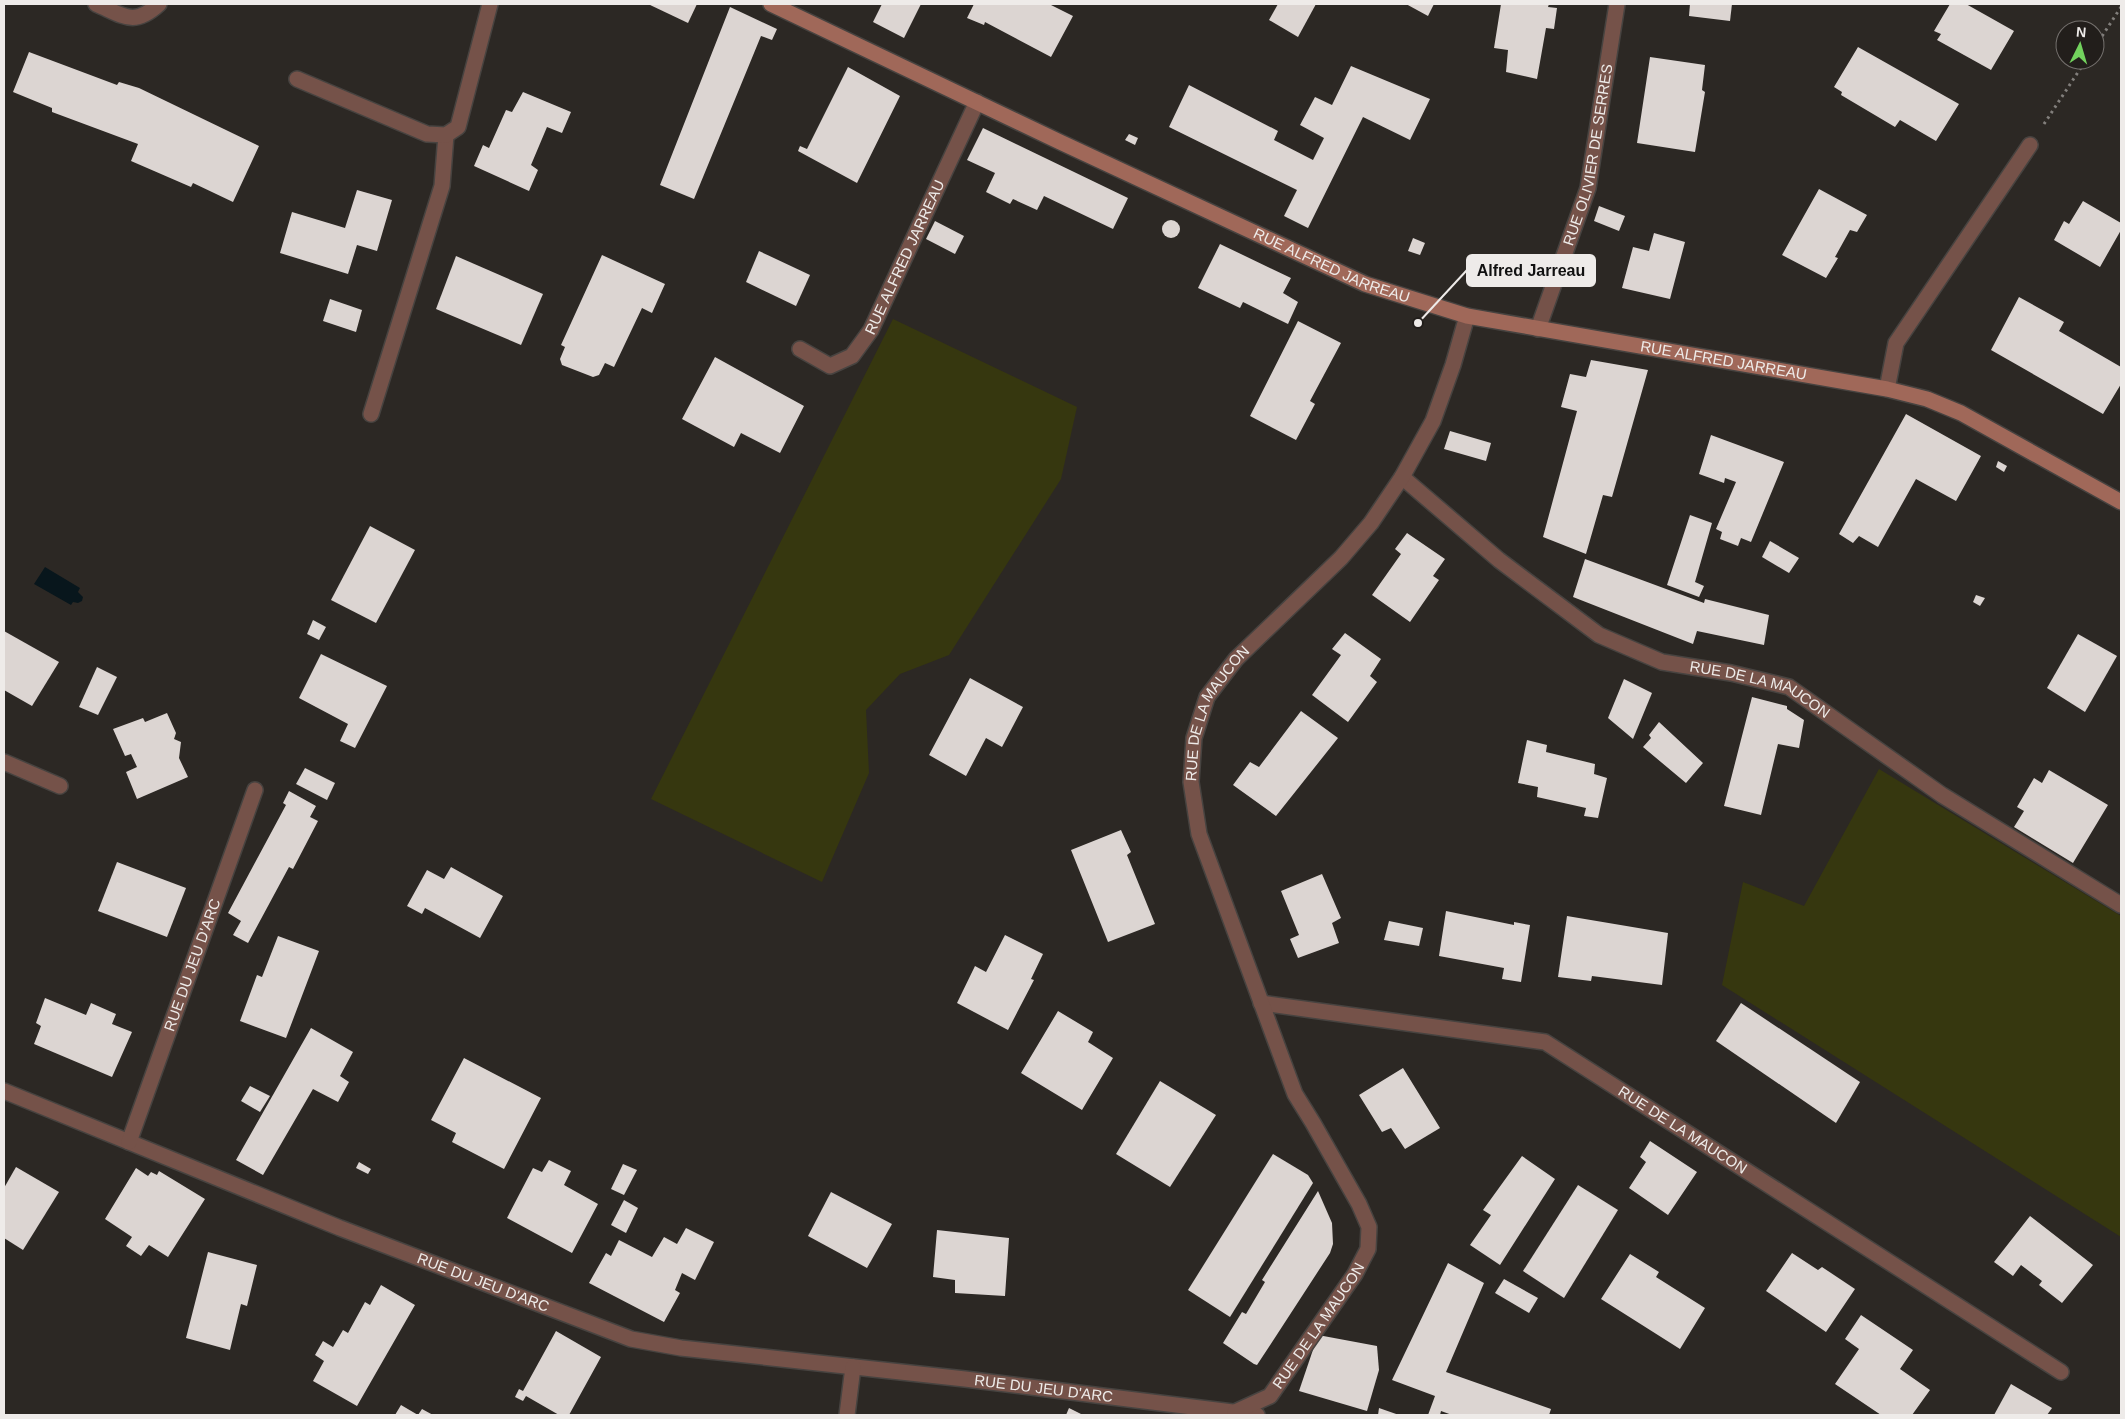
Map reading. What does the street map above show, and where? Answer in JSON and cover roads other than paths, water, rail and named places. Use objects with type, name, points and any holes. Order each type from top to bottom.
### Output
[{"type":"street","points":[[96,4],[129,18],[142,17],[159,4]]},
{"type":"street","points":[[297,79],[427,134],[446,134],[458,128],[490,4]]},
{"type":"street","name":"RUE ALFRED JARREAU","points":[[771,4],[1365,284],[1467,316],[1887,389],[1927,399],[1960,413],[2121,502]]},
{"type":"street","name":"RUE OLIVIER DE SERRES","points":[[1538,329],[1588,188],[1617,4]]},
{"type":"street","name":"RUE ALFRED JARREAU","points":[[800,349],[830,366],[852,356],[866,336],[977,102]]},
{"type":"street","points":[[371,414],[442,186],[446,134]]},
{"type":"street","points":[[1887,389],[1896,343],[2030,145]]},
{"type":"street","name":"RUE DE LA MAUCON","points":[[1235,1412],[1270,1396],[1356,1274],[1368,1249],[1369,1227],[1359,1204],[1332,1155],[1295,1094],[1199,834],[1191,782],[1194,738],[1207,697],[1236,659],[1341,558],[1370,523],[1402,477],[1433,422],[1467,316]]},
{"type":"street","name":"RUE DE LA MAUCON","points":[[1402,477],[1499,560],[1600,635],[1662,662],[1731,673],[1789,687],[1942,795],[2121,905]]},
{"type":"street","points":[[4,762],[60,786]]},
{"type":"street","name":"RUE DU JEU D'ARC","points":[[129,1142],[255,790]]},
{"type":"street","name":"RUE DE LA MAUCON","points":[[1261,1002],[1544,1042],[2061,1372]]},
{"type":"street","name":"RUE DU JEU D'ARC","points":[[4,1091],[340,1228],[631,1339],[682,1348],[1257,1415]]},
{"type":"street","points":[[847,1415],[853,1367]]},
{"type":"place","name":"Alfred Jarreau","points":[[1418,323]]}]
